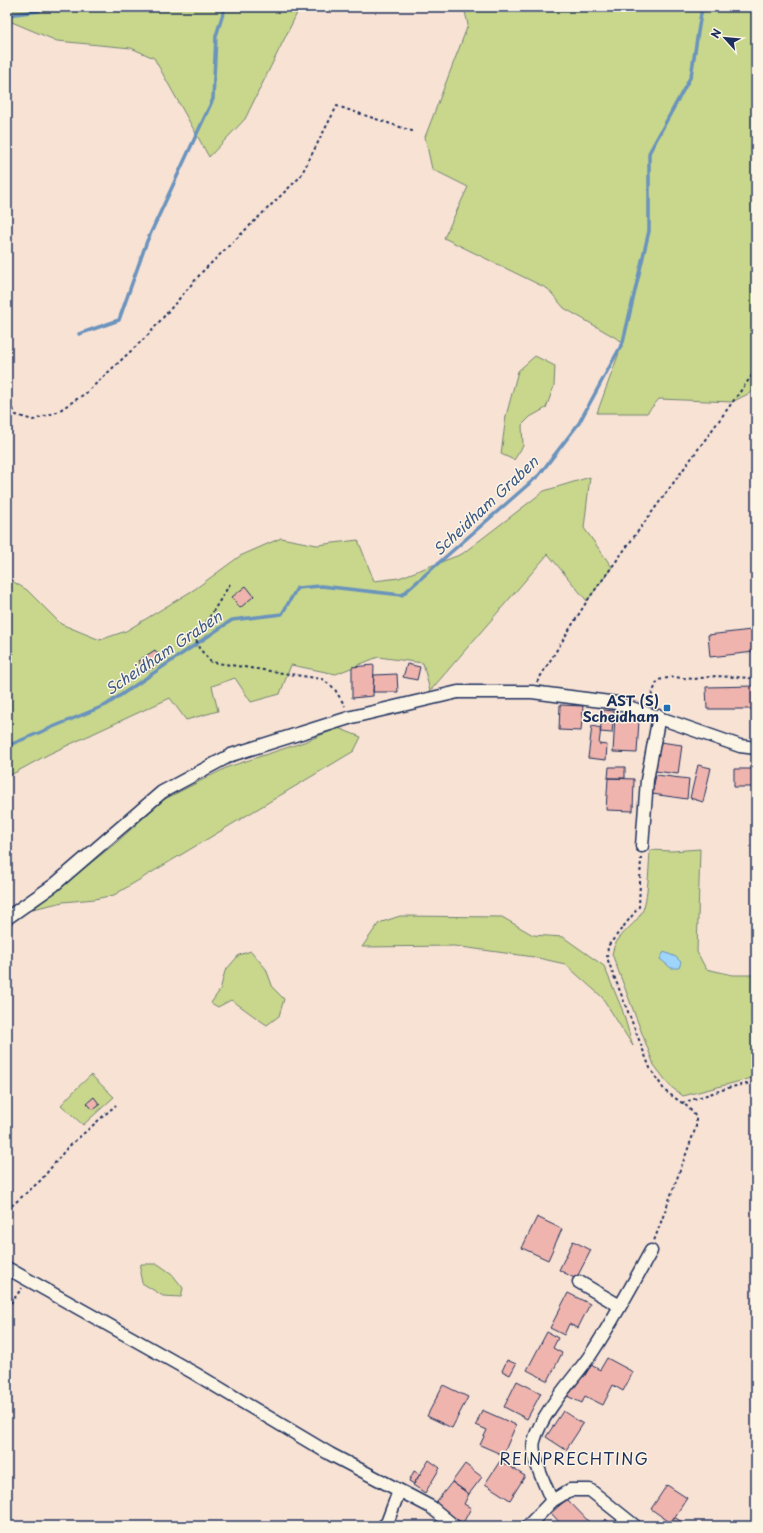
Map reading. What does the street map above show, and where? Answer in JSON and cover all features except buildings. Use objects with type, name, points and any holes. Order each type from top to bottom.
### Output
[{"type":"street","points":[[7,918],[54,885],[162,792],[231,755],[352,718],[458,692],[532,692],[617,703],[659,716],[740,746],[756,748]]},
{"type":"street","points":[[642,846],[647,780],[659,716]]},
{"type":"street","points":[[552,1501],[536,1463],[534,1442],[544,1419],[589,1356],[620,1306],[651,1251]]},
{"type":"street","points":[[7,1268],[187,1369],[330,1454],[431,1507],[454,1526]]},
{"type":"street","points":[[579,1282],[620,1306]]},
{"type":"street","points":[[383,1526],[387,1523],[399,1490]]},
{"type":"street","points":[[528,1526],[552,1501],[570,1490],[590,1490],[635,1526]]},
{"type":"path","points":[[7,392],[9,402],[16,415],[33,420],[57,412],[86,393],[148,335],[203,271],[300,177],[337,106],[415,132]]},
{"type":"path","points":[[532,692],[542,672],[587,601],[756,370]]},
{"type":"path","points":[[230,584],[196,639],[199,648],[211,662],[322,679],[334,688],[352,718]]},
{"type":"path","points":[[645,712],[653,689],[658,680],[673,677],[694,679],[716,676],[752,678]]},
{"type":"path","points":[[642,846],[639,908],[608,946],[607,958],[650,1068],[664,1091],[688,1107],[696,1117],[696,1127],[651,1251]]},
{"type":"path","points":[[682,1103],[731,1087],[756,1082]]},
{"type":"path","points":[[7,1210],[41,1180],[67,1148],[116,1105]]},
{"type":"path","points":[[7,1308],[28,1280]]},
{"type":"green space","points":[[7,7],[300,7],[245,119],[209,157],[154,58],[131,48],[57,41],[7,20]]},
{"type":"green space","points":[[464,7],[756,7],[756,390],[732,402],[659,399],[647,413],[597,413],[623,342],[564,308],[548,289],[444,238],[468,187],[432,169],[425,137],[468,25]]},
{"type":"green space","points":[[535,356],[555,366],[554,386],[546,408],[530,417],[522,425],[523,446],[514,460],[501,454],[506,416],[518,371]]},
{"type":"green space","points":[[590,477],[584,528],[612,567],[587,601],[548,554],[430,691],[423,663],[378,657],[336,674],[291,665],[280,694],[251,702],[235,678],[212,686],[218,711],[186,720],[170,698],[49,754],[7,777],[7,578],[27,590],[61,624],[100,640],[126,631],[195,589],[240,556],[281,538],[317,545],[358,540],[374,581],[399,578],[462,554],[544,491]]},
{"type":"green space","points":[[338,728],[361,737],[354,751],[114,895],[95,899],[63,902],[33,909],[117,842],[163,800],[228,767],[304,742]]},
{"type":"green space","points":[[700,849],[697,952],[706,969],[733,975],[756,975],[756,1077],[683,1096],[670,1086],[654,1065],[612,954],[614,947],[621,936],[639,917],[644,907],[648,882],[650,850],[672,851]]},
{"type":"green space","points":[[400,916],[502,917],[533,935],[563,937],[604,966],[622,1009],[633,1046],[602,997],[565,964],[534,957],[454,946],[362,947],[379,923]]},
{"type":"green space","points":[[251,951],[266,969],[273,988],[284,999],[279,1016],[267,1025],[231,1000],[218,1007],[211,1003],[220,990],[225,971],[239,955]]},
{"type":"green space","points":[[91,1075],[114,1097],[83,1125],[61,1105]]},
{"type":"green space","points":[[141,1264],[158,1264],[172,1274],[183,1288],[181,1297],[163,1296],[142,1283],[140,1273]]},
{"type":"water","points":[[664,952],[676,957],[681,962],[679,968],[671,968],[660,959]]},
{"type":"waterway","points":[[7,15],[39,11],[41,7]]},
{"type":"waterway","points":[[79,334],[119,320],[147,241],[213,99],[216,36],[225,7]]},
{"type":"waterway","name":"Scheidham Graben","points":[[7,746],[106,705],[232,620],[282,614],[297,588],[321,586],[402,595],[539,475],[579,423],[623,342],[649,231],[649,153],[691,76],[702,7]]},
{"type":"place","name":"AST (S) Scheidham","points":[[667,708]]},
{"type":"district","name":"REINPRECHTING","points":[[574,1458]]}]
